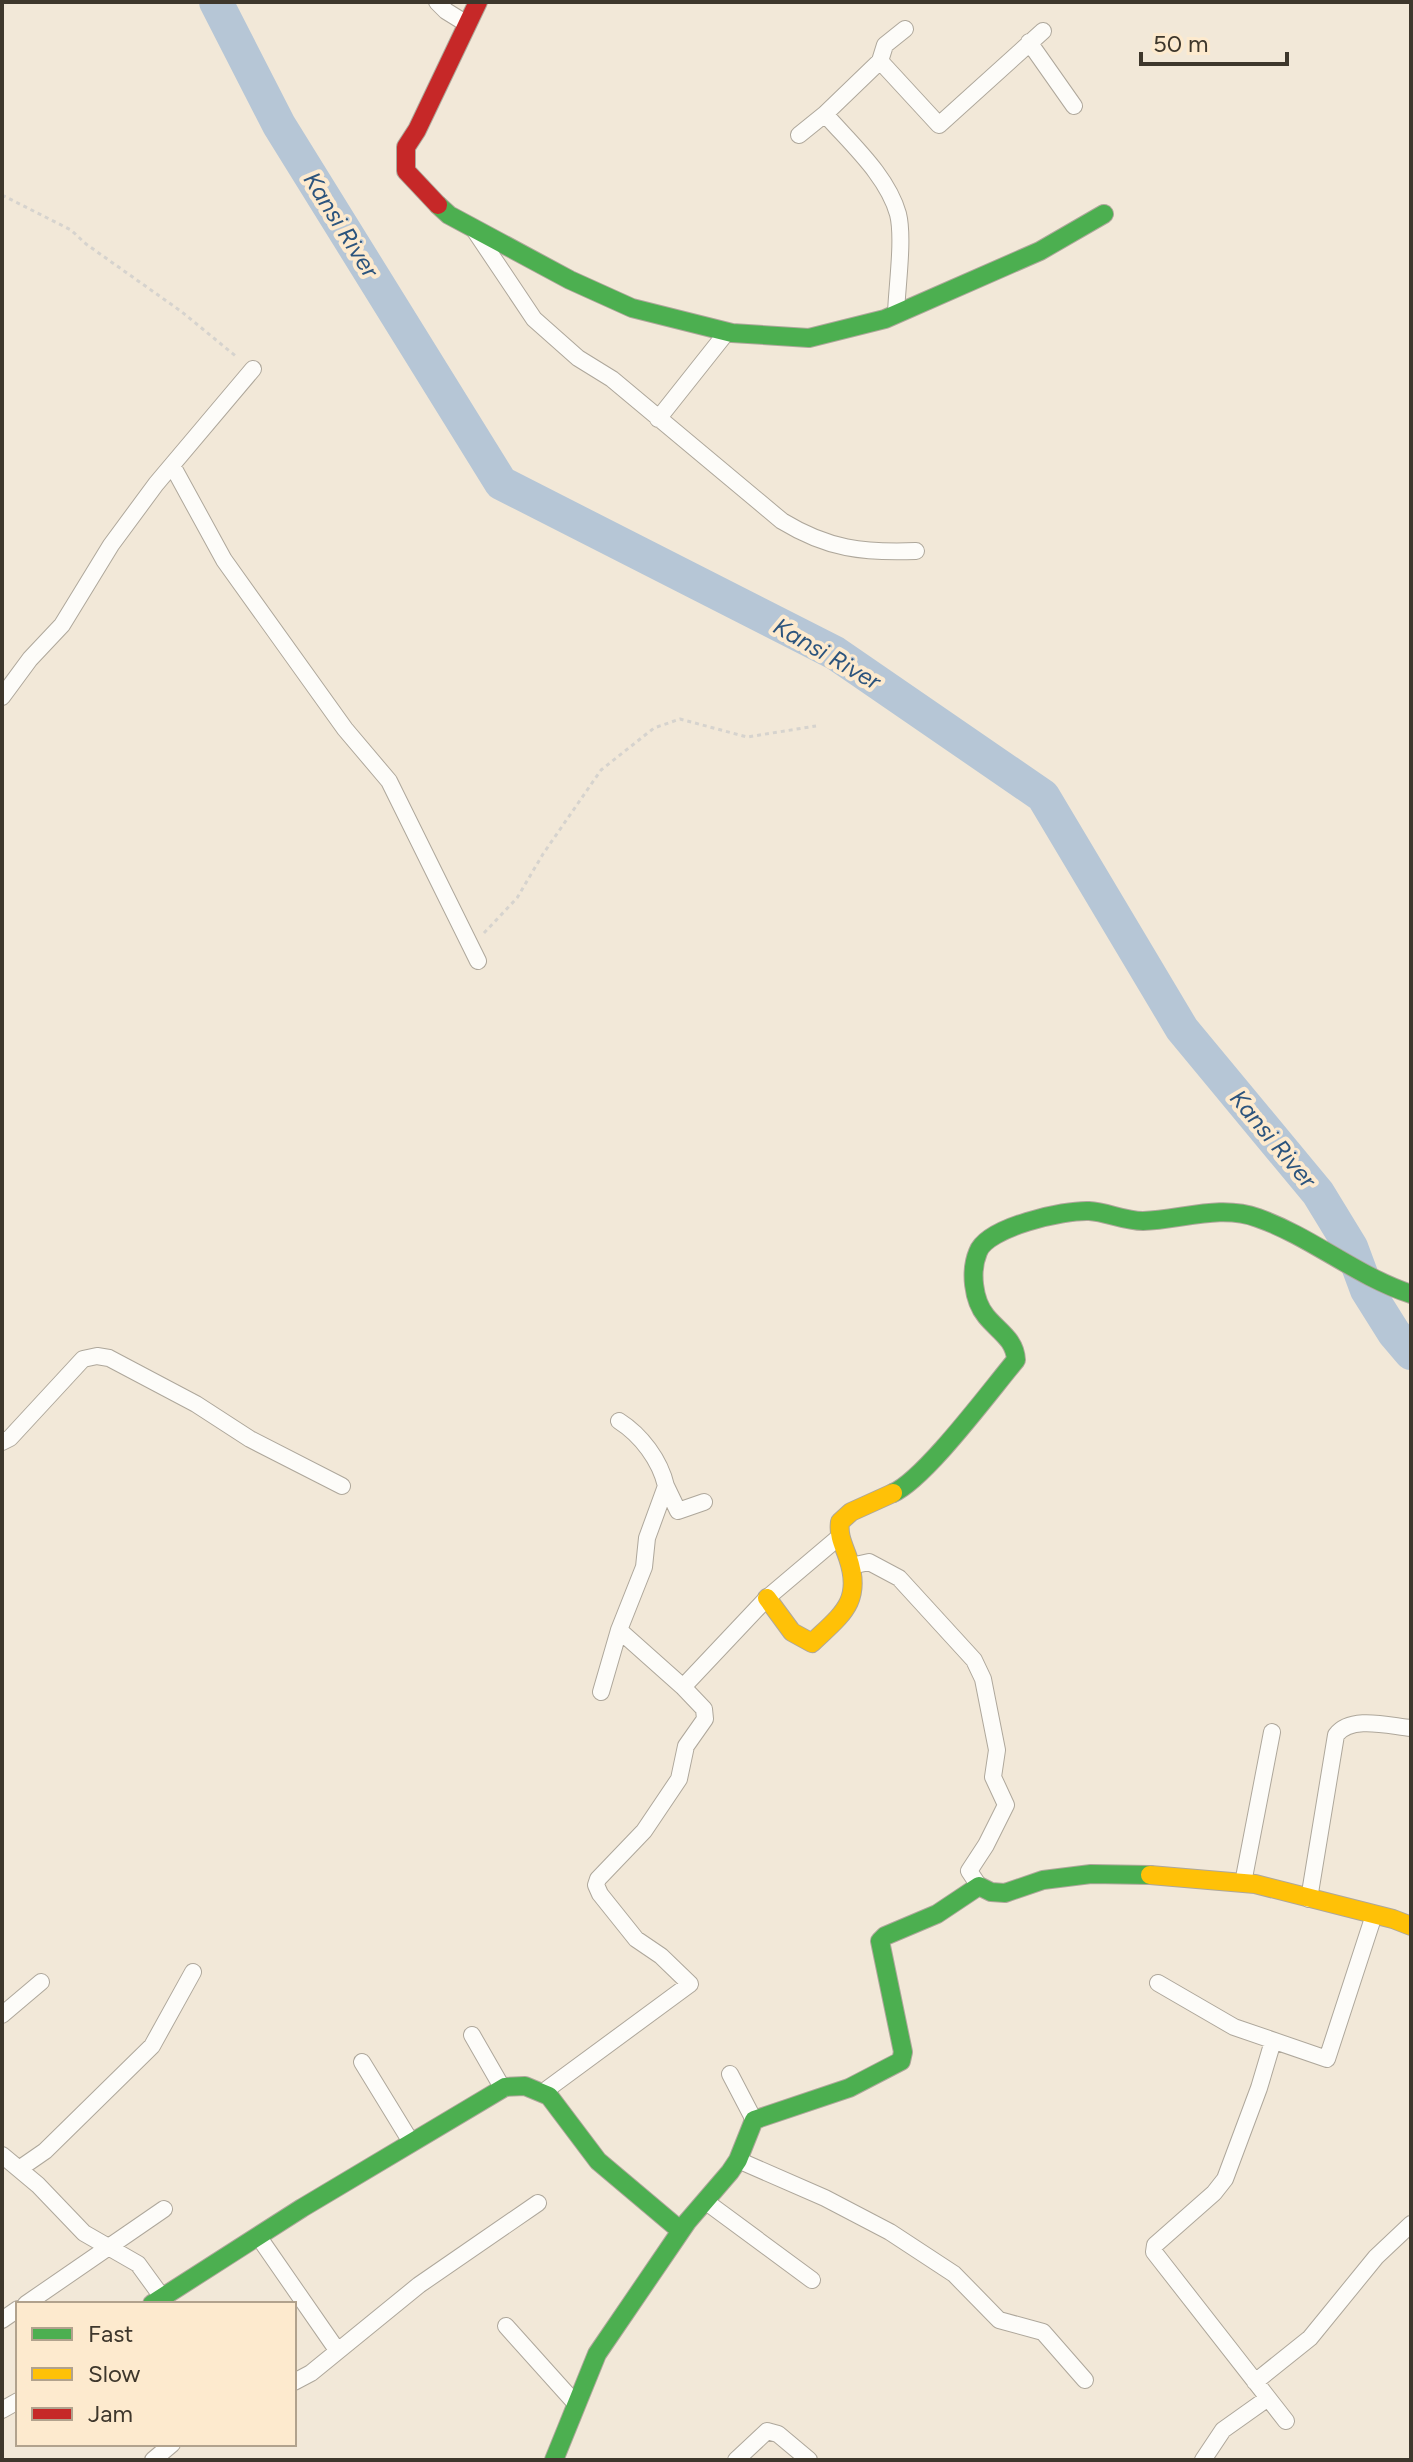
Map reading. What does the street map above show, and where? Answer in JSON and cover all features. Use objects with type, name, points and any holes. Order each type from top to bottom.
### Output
[{"type":"street","points":[[437,2],[467,24]]},
{"type":"street","points":[[478,2],[406,147],[406,171],[429,198],[449,215],[570,280],[632,308],[727,332],[809,338],[846,330],[896,313],[1040,251],[1104,214]]},
{"type":"street","points":[[799,135],[880,61],[883,49],[905,29]]},
{"type":"street","points":[[880,61],[939,125],[1043,31]]},
{"type":"street","points":[[1029,42],[1074,106]]},
{"type":"street","points":[[825,114],[872,167],[891,197],[898,215],[896,313]]},
{"type":"street","points":[[475,229],[534,319],[578,358],[612,379],[782,521],[807,536],[847,549],[916,551]]},
{"type":"street","points":[[658,419],[727,332]]},
{"type":"street","points":[[2,697],[30,659],[62,625],[111,545],[172,465],[253,369]]},
{"type":"street","points":[[172,465],[224,560],[345,729],[389,781],[474,954]]},
{"type":"street","points":[[767,1598],[796,1636],[805,1643],[812,1643],[852,1601],[855,1589],[851,1566],[838,1529],[844,1516],[899,1492],[928,1464],[1016,1360],[1014,1344],[983,1313],[975,1277],[980,1246],[1007,1228],[1080,1210],[1138,1221],[1214,1212],[1239,1213],[1263,1220],[1361,1275],[1411,1294]]},
{"type":"street","points":[[2,1442],[10,1438],[83,1359],[97,1356],[109,1358],[196,1404],[250,1439],[342,1486]]},
{"type":"street","points":[[619,1421],[639,1437],[652,1454],[678,1511],[704,1502]]},
{"type":"street","points":[[601,1692],[619,1630],[644,1567],[647,1538],[666,1486]]},
{"type":"street","points":[[683,1687],[767,1598],[839,1537]]},
{"type":"street","points":[[851,1566],[869,1562],[899,1578],[974,1660],[983,1679],[997,1750],[993,1777],[1006,1805],[969,1871],[979,1886],[991,1892],[1005,1893],[1043,1880],[1091,1874],[1172,1875],[1243,1883],[1411,1926]]},
{"type":"street","points":[[542,2093],[690,1984],[661,1956],[636,1939],[596,1885],[598,1879],[644,1831],[679,1779],[686,1746],[705,1719],[704,1709],[683,1687],[619,1630]]},
{"type":"street","points":[[1309,1899],[1336,1735],[1340,1729],[1363,1723],[1411,1728]]},
{"type":"street","points":[[1243,1883],[1272,1732]]},
{"type":"street","points":[[554,2460],[597,2354],[681,2231],[738,2160],[754,2120],[865,2079],[901,2061],[903,2052],[880,1941],[885,1934],[936,1914],[979,1886]]},
{"type":"street","points":[[1158,1983],[1234,2027],[1327,2059],[1374,1915]]},
{"type":"street","points":[[19,2169],[45,2151],[152,2046],[193,1972]]},
{"type":"street","points":[[2,2015],[41,1982]]},
{"type":"street","points":[[472,2035],[503,2089]]},
{"type":"street","points":[[1273,2041],[1225,2179],[1214,2193],[1155,2245],[1154,2252],[1286,2421]]},
{"type":"street","points":[[362,2062],[411,2142]]},
{"type":"street","points":[[730,2074],[754,2120]]},
{"type":"street","points":[[2,2155],[38,2185],[84,2233],[138,2264],[157,2300],[411,2142],[503,2089],[525,2086],[549,2096],[598,2161],[681,2231]]},
{"type":"street","points":[[738,2160],[866,2217],[890,2232],[954,2274],[999,2320],[1043,2332],[1085,2380]]},
{"type":"street","points":[[705,2201],[812,2280]]},
{"type":"street","points":[[296,2381],[311,2373],[419,2285],[538,2203]]},
{"type":"street","points":[[29,2302],[164,2209]]},
{"type":"street","points":[[1255,2382],[1310,2338],[1376,2257],[1411,2224]]},
{"type":"street","points":[[258,2236],[337,2350]]},
{"type":"street","points":[[506,2326],[576,2404]]},
{"type":"street","points":[[1203,2460],[1223,2430],[1268,2398]]},
{"type":"street","points":[[736,2460],[767,2431],[778,2434],[809,2460]]},
{"type":"street","points":[[153,2460],[170,2446]]},
{"type":"path","points":[[2,195],[71,230],[253,369]]},
{"type":"path","points":[[474,954],[517,898],[543,854],[601,770],[654,728],[680,719],[704,724],[734,736],[747,737],[816,726]]},
{"type":"waterway","name":"Kansi River","points":[[216,2],[279,125],[501,483],[835,653],[1043,796],[1182,1029],[1318,1193],[1351,1247],[1367,1290],[1394,1333],[1411,1353]]},
{"type":"traffic: fast","points":[[438,205],[449,215],[570,280],[632,308],[732,333],[809,338],[885,319],[1040,251],[1104,214]]},
{"type":"traffic: fast","points":[[893,1493],[906,1485],[939,1453],[1016,1360],[1013,1346],[982,1309],[974,1276],[978,1252],[984,1243],[1010,1228],[1077,1211],[1143,1221],[1229,1212],[1244,1214],[1297,1235],[1371,1277],[1411,1294]]},
{"type":"traffic: fast","points":[[554,2460],[597,2354],[687,2222],[730,2172],[754,2120],[849,2088],[901,2061],[903,2052],[880,1941],[885,1936],[937,1914],[979,1886],[991,1892],[1005,1893],[1043,1880],[1091,1874],[1150,1875]]},
{"type":"traffic: fast","points":[[155,2302],[302,2208],[505,2087],[525,2086],[549,2096],[598,2161],[681,2231]]},
{"type":"traffic: slow","points":[[767,1598],[792,1632],[812,1643],[840,1615],[851,1597],[852,1573],[840,1522],[851,1512],[893,1493]]},
{"type":"traffic: slow","points":[[1150,1875],[1255,1884],[1411,1926]]},
{"type":"traffic: jam","points":[[438,205],[406,171],[406,147],[478,2]]}]
